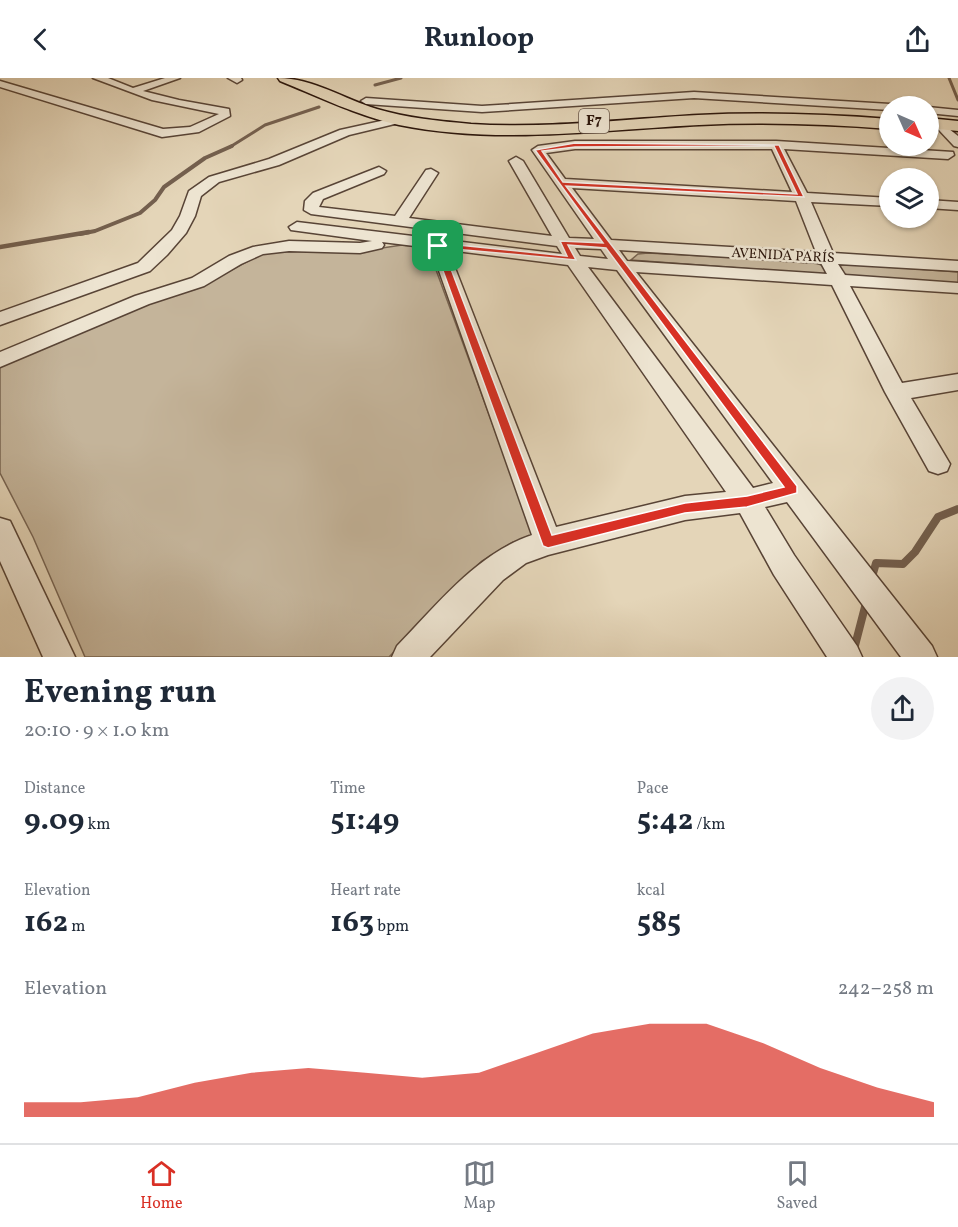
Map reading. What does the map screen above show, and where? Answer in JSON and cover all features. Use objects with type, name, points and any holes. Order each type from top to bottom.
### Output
[{"type":"highway","name":"F7","points":[[285,78],[360,108],[399,120],[475,129],[516,130],[749,119],[879,124]]},
{"type":"highway","name":"F7","points":[[306,78],[366,101],[417,116],[480,123],[557,123],[770,113],[879,118]]},
{"type":"street","points":[[0,84],[162,133],[183,134],[198,130],[224,116],[225,111],[176,103],[132,91],[98,78]]},
{"type":"street","points":[[132,91],[175,78]]},
{"type":"street","points":[[0,94],[15,89]]},
{"type":"street","points":[[366,101],[482,110],[694,95],[879,106]]},
{"type":"street","points":[[939,111],[958,113]]},
{"type":"street","points":[[0,319],[144,267],[152,261],[185,222],[191,198],[211,181],[230,173],[274,162],[336,135],[399,120]]},
{"type":"street","points":[[944,127],[958,143]]},
{"type":"street","points":[[921,657],[855,574],[793,489],[622,266],[538,150],[575,145],[776,145],[948,155]]},
{"type":"street","points":[[776,145],[801,196],[827,258],[896,392],[938,464]]},
{"type":"street","points":[[516,161],[568,251],[747,501],[784,565],[841,650]]},
{"type":"street","points":[[379,171],[318,196],[312,201],[311,210],[399,221],[568,251],[622,266],[958,288]]},
{"type":"street","points":[[399,221],[431,173]]},
{"type":"street","points":[[561,183],[879,201]]},
{"type":"street","points":[[939,205],[958,207]]},
{"type":"street","points":[[297,227],[438,246],[568,251]]},
{"type":"street","points":[[0,360],[142,300],[198,282],[235,260],[259,250],[289,246],[360,248],[397,240]]},
{"type":"street","points":[[438,246],[548,542]]},
{"type":"street","name":"AVENIDA PARÍS","points":[[568,251],[609,246],[958,266]]},
{"type":"street","points":[[144,267],[156,286],[177,289]]},
{"type":"street","points":[[0,347],[61,335]]},
{"type":"street","points":[[896,392],[958,382]]},
{"type":"street","points":[[415,654],[493,570],[517,553],[548,542],[685,508],[747,501],[793,489]]},
{"type":"street","points":[[0,530],[58,657]]},
{"type":"shaded area","points":[[402,245],[428,248],[534,537],[513,542],[482,561],[389,657],[85,657],[33,537],[0,473],[0,367],[141,304],[196,289],[265,252],[362,251]]},
{"type":"shaded area","points":[[638,254],[813,262],[824,266],[828,271],[823,274],[631,260]]},
{"type":"shaded area","points":[[847,264],[958,272],[958,284],[848,275],[842,273],[839,266]]},
{"type":"waterway","points":[[375,85],[401,78]]},
{"type":"waterway","points":[[949,78],[958,100]]},
{"type":"waterway","points":[[231,147],[265,125],[319,107]]},
{"type":"waterway","points":[[80,234],[95,231],[140,213],[155,200],[164,187],[205,158],[231,147]]},
{"type":"waterway","points":[[0,247],[89,232]]},
{"type":"waterway","points":[[872,577],[876,563],[903,564],[915,552],[938,517],[958,509]]},
{"type":"waterway","points":[[852,657],[866,603]]},
{"type":"route","points":[[438,246],[548,542],[685,508],[747,501],[793,489],[622,266],[609,246],[561,183],[801,196],[776,145],[575,145],[538,150],[561,183],[609,246],[562,242],[573,259],[438,246]]}]
